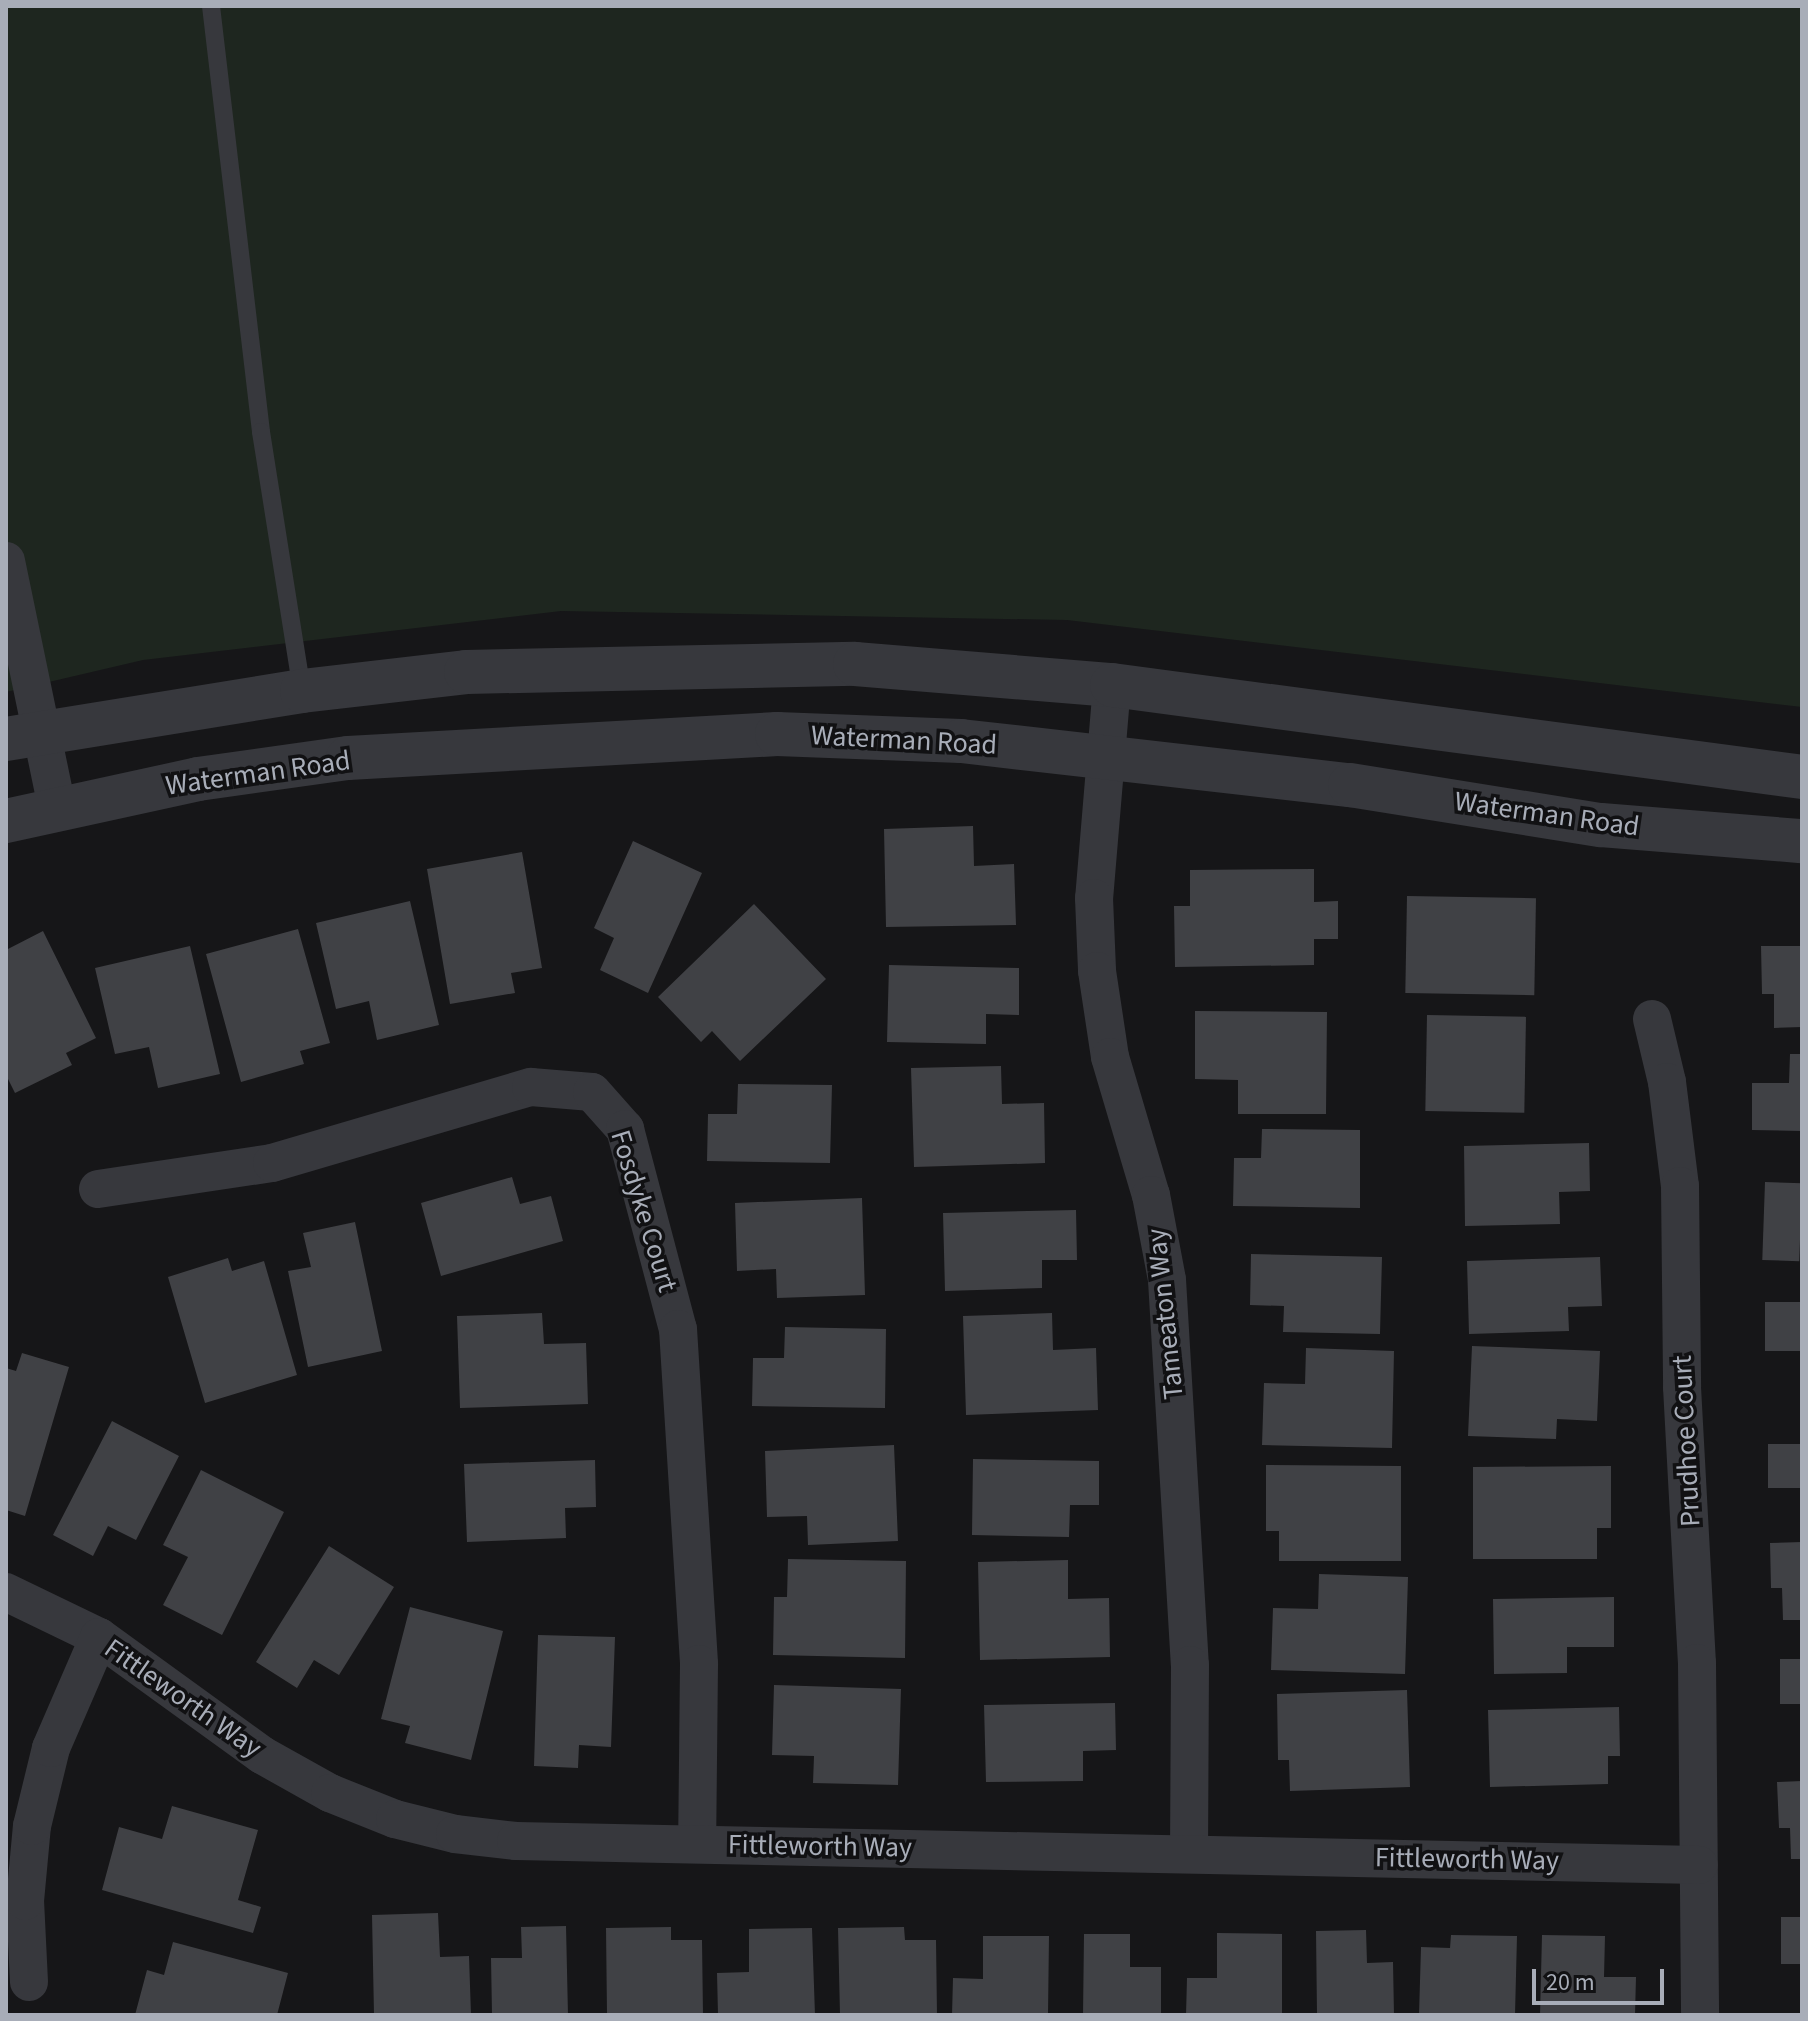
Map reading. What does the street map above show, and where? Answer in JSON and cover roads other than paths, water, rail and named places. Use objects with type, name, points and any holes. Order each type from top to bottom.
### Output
[{"type":"street","points":[[6,561],[24,734],[57,808]]},
{"type":"street","points":[[24,734],[302,691],[466,672],[855,664],[1112,685],[1802,777]]},
{"type":"street","name":"Tameaton Way","points":[[1112,685],[1094,898],[1097,971],[1110,1057],[1151,1195],[1167,1280],[1190,1665],[1189,1854]]},
{"type":"street","name":"Waterman Road","points":[[6,821],[198,779],[348,758],[590,742],[777,734],[961,741],[1350,785],[1601,825],[1802,841]]},
{"type":"street","name":"Prudhoe Court","points":[[1652,1019],[1667,1082],[1680,1186],[1682,1387],[1697,1663],[1700,2015]]},
{"type":"street","name":"Fosdyke Court","points":[[98,1189],[272,1163],[531,1087],[592,1092],[625,1129],[678,1329],[699,1664],[697,1843]]},
{"type":"street","name":"Fittleworth Way","points":[[6,1592],[99,1637],[262,1755],[330,1793],[395,1819],[516,1841],[1699,1865]]},
{"type":"street","points":[[29,1982],[25,1901],[32,1826],[51,1748],[99,1637]]},
{"type":"lane","points":[[211,6],[261,432],[302,691]]}]
